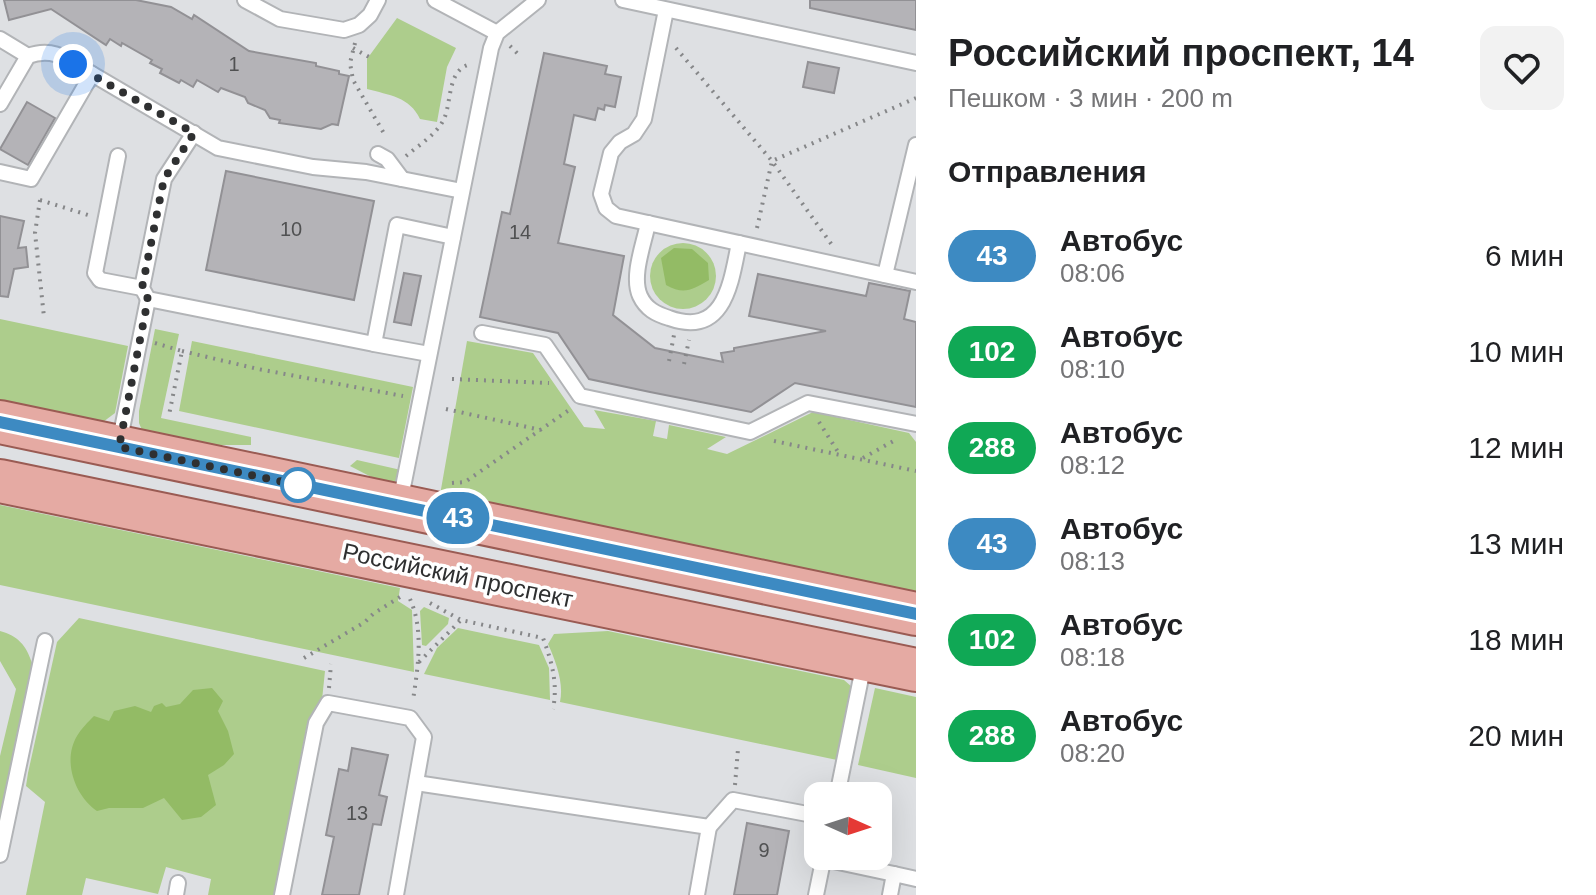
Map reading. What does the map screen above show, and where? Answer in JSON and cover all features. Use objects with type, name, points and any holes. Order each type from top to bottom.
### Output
[{"type":"main road","points":[[0,422],[916,614]]},
{"type":"main road","name":"Российский проспект","points":[[0,481],[916,670]]},
{"type":"lane","points":[[245,0],[280,19],[344,30],[359,25],[370,15],[378,0]]},
{"type":"lane","points":[[435,0],[497,33]]},
{"type":"lane","points":[[399,506],[489,60],[497,33],[538,0]]},
{"type":"lane","points":[[623,0],[916,63]]},
{"type":"lane","points":[[666,10],[644,119],[634,134],[620,142],[611,153],[601,194],[606,208],[616,216],[916,282]]},
{"type":"lane","points":[[0,39],[28,56]]},
{"type":"lane","points":[[0,104],[28,56],[42,51],[54,53],[218,148],[313,167],[366,172],[390,164],[462,191]]},
{"type":"lane","points":[[0,172],[31,179],[92,74]]},
{"type":"lane","points":[[119,447],[164,179],[194,133]]},
{"type":"lane","points":[[885,275],[916,145]]},
{"type":"lane","points":[[118,156],[95,273],[100,280],[145,294],[429,354]]},
{"type":"lane","points":[[648,223],[637,275],[640,296],[653,312],[677,321],[692,322],[710,317],[722,304],[746,244]]},
{"type":"lane","points":[[374,344],[397,225],[453,237]]},
{"type":"lane","points":[[482,333],[545,345],[580,396],[750,432],[808,403],[912,429]]},
{"type":"lane","points":[[0,855],[45,641]]},
{"type":"lane","points":[[840,782],[865,659]]},
{"type":"lane","points":[[282,895],[316,723],[328,703],[410,718],[424,737],[396,895]]},
{"type":"lane","points":[[416,783],[709,827]]},
{"type":"lane","points":[[697,895],[709,827],[733,800],[804,813]]},
{"type":"lane","points":[[816,895],[821,870]]},
{"type":"lane","points":[[876,870],[916,879]]},
{"type":"lane","points":[[890,895],[894,874]]},
{"type":"path","points":[[359,25],[350,63],[353,80],[388,141],[390,164]]},
{"type":"path","points":[[662,31],[772,161],[847,267]]},
{"type":"path","points":[[353,48],[369,57]]},
{"type":"path","points":[[390,164],[435,131],[444,119],[455,75],[465,65],[489,60]]},
{"type":"path","points":[[746,244],[772,161],[916,98]]},
{"type":"path","points":[[31,179],[40,200],[35,233],[44,317]]},
{"type":"path","points":[[40,200],[106,218]]},
{"type":"path","points":[[669,361],[677,321]]},
{"type":"path","points":[[684,364],[692,322]]},
{"type":"path","points":[[150,342],[258,369],[420,399]]},
{"type":"path","points":[[169,415],[182,351]]},
{"type":"path","points":[[452,379],[554,383],[567,377]]},
{"type":"path","points":[[441,484],[465,482],[571,409],[580,396]]},
{"type":"path","points":[[808,403],[840,455]]},
{"type":"path","points":[[446,409],[541,430]]},
{"type":"path","points":[[861,459],[912,429]]},
{"type":"path","points":[[750,432],[759,438],[916,471]]},
{"type":"path","points":[[408,592],[461,620],[543,638],[554,678],[556,694],[553,709]]},
{"type":"path","points":[[304,658],[408,592]]},
{"type":"path","points":[[408,592],[416,612],[419,662],[416,681]]},
{"type":"path","points":[[419,662],[461,620]]},
{"type":"path","points":[[733,800],[738,749]]},
{"type":"green space","points":[[397,18],[456,48],[447,67],[437,122],[420,119],[405,101],[367,89],[367,59]]},
{"type":"green space","points":[[683,243],[696,245],[706,253],[714,263],[714,289],[706,299],[696,307],[683,309],[670,307],[660,299],[652,289],[650,276],[652,263],[660,253],[670,245]]},
{"type":"green space","points":[[674,248],[692,249],[708,263],[709,280],[688,290],[666,285],[661,258]]},
{"type":"green space","points":[[0,319],[128,346],[115,413],[99,425],[0,404]]},
{"type":"green space","points":[[155,329],[179,334],[161,418],[251,437],[251,445],[195,445],[144,435],[139,423],[139,411]]},
{"type":"green space","points":[[192,341],[413,387],[399,458],[179,411]]},
{"type":"green space","points":[[467,341],[533,353],[584,427],[605,429],[594,410],[656,421],[653,436],[667,439],[669,425],[726,437],[707,449],[727,454],[813,412],[909,433],[916,442],[916,596],[440,495]]},
{"type":"green space","points":[[357,460],[401,470],[398,487],[350,466]]},
{"type":"green space","points":[[0,505],[400,588],[398,601],[412,610],[414,672],[0,585]]},
{"type":"green space","points":[[424,607],[449,618],[448,624],[426,646],[422,645],[420,611]]},
{"type":"green space","points":[[79,618],[325,671],[322,700],[307,725],[274,895],[208,895],[211,879],[166,867],[158,894],[86,878],[82,895],[26,895],[45,802],[26,786],[28,773],[57,642]]},
{"type":"green space","points":[[458,628],[539,645],[549,668],[550,700],[424,674],[437,648]]},
{"type":"green space","points":[[0,631],[20,642],[32,663],[0,818],[0,756],[16,689],[0,661]]},
{"type":"green space","points":[[608,631],[844,680],[852,687],[837,760],[560,702],[560,680],[548,644],[554,634]]},
{"type":"green space","points":[[212,688],[223,701],[218,711],[234,754],[208,775],[216,805],[201,817],[182,820],[164,798],[143,808],[97,811],[89,804],[73,777],[71,756],[77,736],[94,716],[109,721],[114,711],[135,706],[151,712],[154,706],[162,703],[166,707],[180,704],[193,690]]},
{"type":"green space","points":[[875,688],[916,697],[916,778],[858,765]]},
{"type":"building","points":[[4,0],[136,0],[171,7],[192,19],[194,15],[249,51],[316,63],[316,66],[349,76],[338,125],[321,129],[279,123],[280,120],[270,118],[265,110],[248,103],[245,97],[221,88],[218,92],[197,80],[193,87],[181,80],[179,83],[160,73],[162,69],[150,63],[152,60],[110,39],[106,45],[51,9],[9,20]]},
{"type":"building","points":[[810,0],[916,0],[916,30],[810,8]]},
{"type":"building","points":[[544,53],[607,66],[605,74],[621,77],[615,107],[605,105],[604,110],[598,108],[595,120],[574,115],[564,164],[575,167],[558,243],[624,256],[613,315],[655,348],[723,362],[721,353],[734,351],[734,348],[826,331],[749,316],[758,274],[866,296],[869,283],[910,291],[904,319],[916,322],[916,407],[795,383],[751,412],[650,392],[589,379],[558,333],[480,317],[502,212],[510,214]]},
{"type":"building","points":[[808,62],[839,68],[834,93],[803,87]]},
{"type":"building","points":[[27,102],[55,118],[28,165],[0,149]]},
{"type":"building","points":[[226,171],[374,201],[354,300],[206,270]]},
{"type":"building","points":[[0,216],[24,221],[18,248],[26,247],[28,267],[14,269],[8,297],[0,296]]},
{"type":"building","points":[[404,273],[421,276],[411,325],[394,322]]},
{"type":"building","points":[[352,748],[388,755],[379,795],[387,797],[381,825],[373,824],[359,895],[322,895],[334,837],[326,835],[339,769],[348,771]]},
{"type":"building","points":[[747,823],[789,831],[777,895],[734,895]]},
{"type":"bus line","name":"43","points":[[0,422],[916,614]]},
{"type":"route","points":[[73,64],[194,133],[164,179],[142,288],[148,299],[119,447],[298,485]]}]
